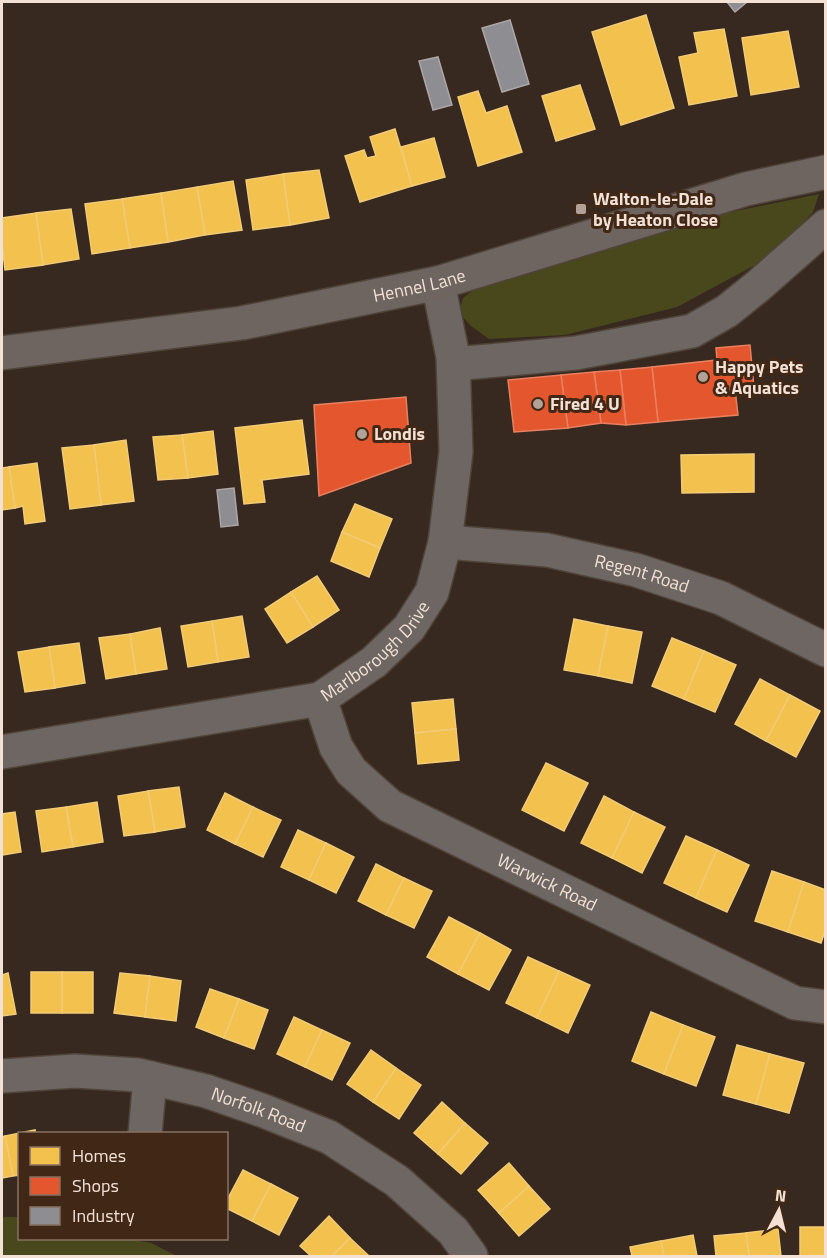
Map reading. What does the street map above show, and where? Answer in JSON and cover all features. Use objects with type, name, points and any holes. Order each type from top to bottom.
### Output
[{"type":"main road","name":"Hennel Lane","points":[[2,353],[242,323],[438,283],[746,189],[825,172]]},
{"type":"street","points":[[454,364],[576,353],[692,331],[727,311],[825,226]]},
{"type":"street","name":"Marlborough Drive","points":[[2,752],[320,699],[374,662],[409,628],[432,592],[445,542],[456,452],[454,364],[438,283]]},
{"type":"street","name":"Regent Road","points":[[445,542],[547,550],[636,570],[721,598],[825,650]]},
{"type":"street","name":"Warwick Road","points":[[320,699],[336,747],[351,771],[390,806],[795,1003],[825,1007]]},
{"type":"street","name":"Norfolk Road","points":[[2,1076],[75,1071],[138,1076],[206,1091],[264,1111],[329,1137],[397,1181],[453,1231],[471,1257]]},
{"type":"street","points":[[145,1132],[150,1078]]},
{"type":"shaded area","points":[[819,194],[813,212],[770,257],[677,307],[565,335],[489,339],[471,326],[459,313],[463,298],[479,286],[527,270],[726,213]]},
{"type":"shaded area","points":[[2,1217],[18,1217],[18,1240],[134,1240],[151,1243],[177,1256],[2,1256]]},
{"type":"building: Homes","points":[[646,15],[674,108],[621,125],[592,32]]},
{"type":"building: Homes","points":[[724,29],[737,96],[689,105],[679,57],[698,53],[694,33]]},
{"type":"building: Homes","points":[[788,31],[799,87],[751,95],[742,38]]},
{"type":"building: Homes","points":[[580,85],[595,129],[556,141],[542,96]]},
{"type":"building: Homes","points":[[478,91],[486,113],[507,106],[522,152],[478,166],[458,97]]},
{"type":"building: Homes","points":[[395,129],[412,186],[360,202],[345,156],[364,150],[367,158],[376,156],[370,137]]},
{"type":"building: Homes","points":[[434,138],[445,177],[412,186],[401,147]]},
{"type":"building: Homes","points":[[319,170],[329,218],[290,225],[283,174]]},
{"type":"building: Homes","points":[[283,174],[290,225],[253,230],[246,180]]},
{"type":"building: Homes","points":[[233,181],[242,230],[205,235],[197,187]]},
{"type":"building: Homes","points":[[197,187],[205,235],[168,242],[161,193]]},
{"type":"building: Homes","points":[[161,193],[168,242],[130,248],[122,199]]},
{"type":"building: Homes","points":[[122,199],[130,248],[92,254],[85,204]]},
{"type":"building: Homes","points":[[71,209],[79,259],[43,265],[36,213]]},
{"type":"building: Homes","points":[[36,213],[43,265],[5,270],[2,218]]},
{"type":"building: Homes","points":[[302,420],[309,474],[262,480],[265,502],[244,504],[235,428]]},
{"type":"building: Homes","points":[[213,431],[218,474],[188,478],[182,435]]},
{"type":"building: Homes","points":[[182,435],[188,478],[158,480],[153,437]]},
{"type":"building: Homes","points":[[126,440],[134,501],[101,505],[94,445]]},
{"type":"building: Homes","points":[[94,445],[101,505],[70,509],[62,448]]},
{"type":"building: Homes","points":[[754,454],[754,492],[682,493],[681,455]]},
{"type":"building: Homes","points":[[37,463],[45,521],[25,524],[23,506],[15,508],[9,467]]},
{"type":"building: Homes","points":[[9,467],[15,508],[2,510],[2,468]]},
{"type":"building: Homes","points":[[355,504],[392,519],[380,548],[342,532]]},
{"type":"building: Homes","points":[[342,532],[380,548],[369,577],[331,561]]},
{"type":"building: Homes","points":[[317,576],[339,610],[313,627],[291,592]]},
{"type":"building: Homes","points":[[291,592],[313,627],[287,643],[265,609]]},
{"type":"building: Homes","points":[[242,616],[249,657],[218,662],[212,621]]},
{"type":"building: Homes","points":[[574,619],[608,626],[598,676],[564,670]]},
{"type":"building: Homes","points":[[212,621],[218,662],[188,667],[181,626]]},
{"type":"building: Homes","points":[[608,626],[642,632],[632,683],[598,676]]},
{"type":"building: Homes","points":[[160,628],[167,669],[136,674],[130,634]]},
{"type":"building: Homes","points":[[130,634],[136,674],[106,679],[99,638]]},
{"type":"building: Homes","points":[[672,638],[704,651],[684,699],[652,686]]},
{"type":"building: Homes","points":[[79,643],[85,683],[55,688],[49,647]]},
{"type":"building: Homes","points":[[49,647],[55,688],[25,692],[18,652]]},
{"type":"building: Homes","points":[[704,651],[736,665],[715,712],[684,699]]},
{"type":"building: Homes","points":[[760,679],[790,695],[766,741],[735,724]]},
{"type":"building: Homes","points":[[790,695],[820,711],[796,757],[766,741]]},
{"type":"building: Homes","points":[[453,699],[456,729],[415,733],[412,703]]},
{"type":"building: Homes","points":[[456,729],[459,760],[418,764],[415,733]]},
{"type":"building: Homes","points":[[546,763],[588,783],[564,831],[522,810]]},
{"type":"building: Homes","points":[[179,787],[185,827],[155,832],[148,791]]},
{"type":"building: Homes","points":[[148,791],[155,832],[124,836],[118,796]]},
{"type":"building: Homes","points":[[225,793],[253,807],[235,844],[207,830]]},
{"type":"building: Homes","points":[[604,796],[634,812],[612,858],[581,843]]},
{"type":"building: Homes","points":[[97,802],[103,842],[73,847],[66,807]]},
{"type":"building: Homes","points":[[66,807],[73,847],[42,852],[36,811]]},
{"type":"building: Homes","points":[[253,807],[281,820],[263,857],[235,844]]},
{"type":"building: Homes","points":[[15,812],[21,852],[2,855],[2,814]]},
{"type":"building: Homes","points":[[634,812],[665,827],[642,873],[612,858]]},
{"type":"building: Homes","points":[[298,830],[326,843],[309,880],[281,867]]},
{"type":"building: Homes","points":[[686,836],[717,850],[696,898],[664,883]]},
{"type":"building: Homes","points":[[326,843],[354,857],[336,893],[309,880]]},
{"type":"building: Homes","points":[[717,850],[749,865],[727,912],[696,898]]},
{"type":"building: Homes","points":[[376,864],[404,878],[386,915],[358,901]]},
{"type":"building: Homes","points":[[772,871],[804,882],[788,932],[755,921]]},
{"type":"building: Homes","points":[[404,878],[432,891],[414,928],[386,915]]},
{"type":"building: Homes","points":[[804,882],[826,890],[826,928],[821,943],[788,932]]},
{"type":"building: Homes","points":[[449,917],[480,933],[458,974],[427,957]]},
{"type":"building: Homes","points":[[480,933],[511,950],[489,990],[458,974]]},
{"type":"building: Homes","points":[[528,957],[559,971],[537,1018],[506,1003]]},
{"type":"building: Homes","points":[[559,971],[590,985],[568,1033],[537,1018]]},
{"type":"building: Homes","points":[[31,972],[62,972],[62,1013],[31,1013]]},
{"type":"building: Homes","points":[[62,972],[93,972],[93,1013],[62,1013]]},
{"type":"building: Homes","points":[[8,973],[16,1014],[2,1016],[2,975]]},
{"type":"building: Homes","points":[[120,973],[150,976],[145,1017],[114,1013]]},
{"type":"building: Homes","points":[[150,976],[181,981],[176,1021],[145,1017]]},
{"type":"building: Homes","points":[[210,989],[239,999],[224,1038],[196,1027]]},
{"type":"building: Homes","points":[[239,999],[268,1010],[254,1049],[224,1038]]},
{"type":"building: Homes","points":[[651,1012],[683,1025],[664,1074],[632,1061]]},
{"type":"building: Homes","points":[[294,1017],[322,1030],[305,1067],[277,1054]]},
{"type":"building: Homes","points":[[683,1025],[715,1037],[696,1086],[664,1074]]},
{"type":"building: Homes","points":[[322,1030],[350,1043],[332,1080],[305,1067]]},
{"type":"building: Homes","points":[[737,1045],[770,1054],[756,1104],[723,1095]]},
{"type":"building: Homes","points":[[371,1050],[396,1068],[373,1102],[347,1084]]},
{"type":"building: Homes","points":[[770,1054],[804,1063],[789,1113],[756,1104]]},
{"type":"building: Homes","points":[[396,1068],[421,1085],[399,1119],[373,1102]]},
{"type":"building: Homes","points":[[442,1102],[465,1123],[438,1154],[414,1133]]},
{"type":"building: Homes","points":[[465,1123],[488,1143],[461,1174],[438,1154]]},
{"type":"building: Homes","points":[[18,1133],[18,1175],[13,1176],[5,1136]]},
{"type":"building: Homes","points":[[5,1136],[13,1176],[2,1178],[2,1137]]},
{"type":"building: Homes","points":[[509,1163],[529,1186],[499,1213],[478,1190]]},
{"type":"building: Homes","points":[[243,1170],[271,1184],[252,1221],[228,1209],[228,1198]]},
{"type":"building: Homes","points":[[271,1184],[298,1198],[279,1235],[252,1221]]},
{"type":"building: Homes","points":[[529,1186],[550,1209],[519,1236],[499,1213]]},
{"type":"building: Homes","points":[[329,1216],[350,1238],[332,1256],[311,1256],[300,1246]]},
{"type":"building: Homes","points":[[800,1227],[826,1227],[826,1256],[800,1256]]},
{"type":"building: Homes","points":[[778,1229],[781,1256],[749,1256],[746,1233]]},
{"type":"building: Homes","points":[[746,1233],[749,1256],[716,1256],[714,1236]]},
{"type":"building: Homes","points":[[693,1235],[697,1256],[664,1256],[661,1241]]},
{"type":"building: Homes","points":[[350,1238],[369,1256],[332,1256]]},
{"type":"building: Homes","points":[[661,1241],[664,1256],[632,1256],[630,1247]]},
{"type":"building: Shops","name":"Happy Pets & Aquatics","points":[[750,345],[754,388],[735,389],[738,415],[658,422],[652,367],[717,360],[716,348]]},
{"type":"building: Shops","points":[[652,367],[658,422],[626,425],[620,370]]},
{"type":"building: Shops","points":[[620,370],[626,425],[601,423],[594,372]]},
{"type":"building: Shops","points":[[594,372],[601,423],[568,428],[561,375]]},
{"type":"building: Shops","name":"Fired 4 U","points":[[561,375],[568,428],[514,432],[508,380]]},
{"type":"building: Shops","name":"Londis","points":[[406,397],[411,463],[319,496],[314,405]]},
{"type":"building: Industry","points":[[727,2],[747,2],[735,12]]},
{"type":"building: Industry","points":[[510,20],[529,84],[502,92],[482,28]]},
{"type":"building: Industry","points":[[438,57],[452,105],[433,110],[419,61]]},
{"type":"building: Industry","points":[[234,488],[238,525],[221,527],[217,490]]},
{"type":"place","name":"Walton-le-Dale by Heaton Close","points":[[581,209]]},
{"type":"place","name":"Happy Pets & Aquatics","points":[[703,377]]},
{"type":"place","name":"Fired 4 U","points":[[538,404]]},
{"type":"place","name":"Londis","points":[[362,434]]}]
